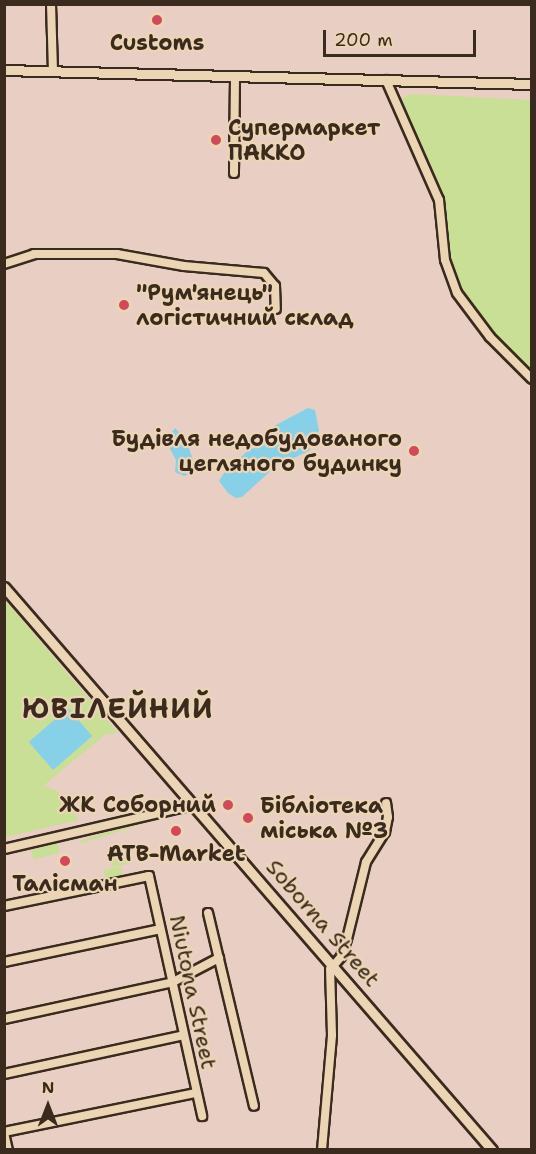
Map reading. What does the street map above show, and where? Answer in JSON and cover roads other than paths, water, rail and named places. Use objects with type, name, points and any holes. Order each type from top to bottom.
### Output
[{"type":"main road","points":[[4,70],[531,84]]},
{"type":"main road","name":"Soborna Street","points":[[4,587],[492,1149]]},
{"type":"street","points":[[51,4],[54,71]]},
{"type":"street","points":[[234,173],[235,76]]},
{"type":"street","points":[[386,80],[439,200],[445,260],[457,293],[490,337],[531,379]]},
{"type":"street","points":[[4,264],[34,254],[117,255],[184,266],[264,273],[275,286],[276,309]]},
{"type":"street","points":[[322,1149],[332,1035],[332,967],[340,957],[347,939],[366,862],[385,832],[388,817],[386,803]]},
{"type":"street","points":[[4,849],[193,805]]},
{"type":"street","name":"Niutona Street","points":[[4,906],[149,876],[202,1116]]},
{"type":"street","points":[[208,913],[254,1106]]},
{"type":"street","points":[[4,962],[160,929]]},
{"type":"street","points":[[4,1019],[173,982],[219,958]]},
{"type":"street","points":[[4,1074],[184,1035]]},
{"type":"street","points":[[8,1149],[4,1132],[196,1092]]},
{"type":"water","points":[[308,408],[315,410],[319,431],[309,451],[276,466],[242,497],[236,498],[228,493],[219,481],[224,473],[274,426]]},
{"type":"water","points":[[175,428],[186,439],[193,460],[192,473],[184,476],[175,472],[176,460],[169,447],[168,437]]},
{"type":"water","points":[[68,708],[92,736],[53,770],[29,742]]},
{"type":"place","name":"Customs","points":[[157,20]]},
{"type":"place","name":"Супермаркет ПАККО","points":[[216,140]]},
{"type":"place","name":"\"Рум'янець\" логістичний склад","points":[[124,305]]},
{"type":"place","name":"Будівля недобудованого цегляного будинку","points":[[414,451]]},
{"type":"place","name":"ЖК Соборний","points":[[228,805]]},
{"type":"place","name":"Бібліотека міська №3","points":[[248,818]]},
{"type":"place","name":"ATB-Market","points":[[176,831]]},
{"type":"place","name":"Талісман","points":[[65,861]]},
{"type":"district","name":"ЮВІЛЕЙНИЙ","points":[[118,708]]}]
